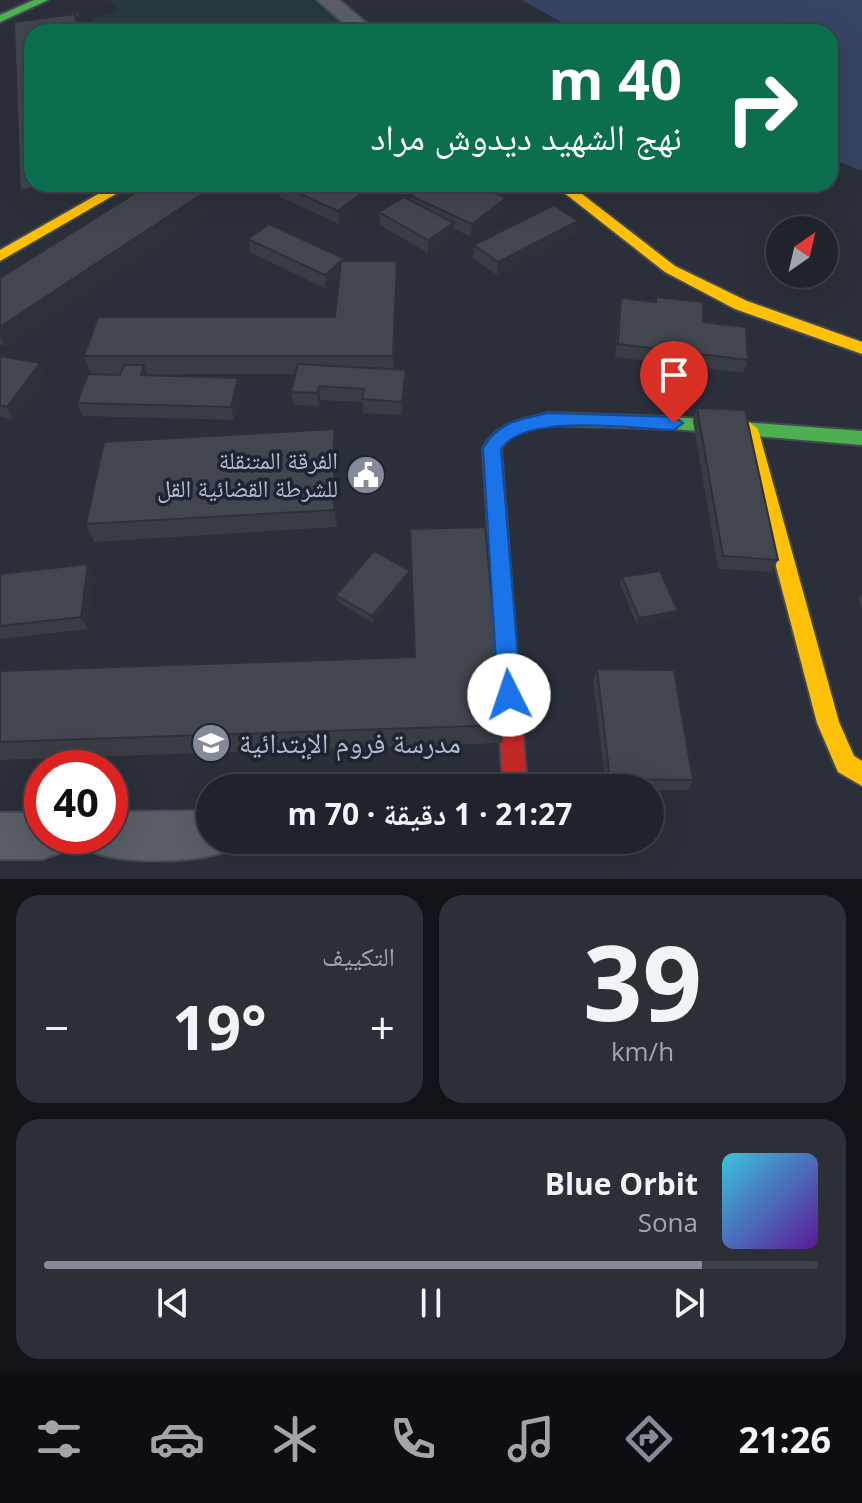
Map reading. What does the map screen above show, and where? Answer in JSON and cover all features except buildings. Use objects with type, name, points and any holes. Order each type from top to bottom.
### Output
[{"type":"street","points":[[0,19],[43,0]]},
{"type":"street","points":[[327,0],[357,24]]},
{"type":"street","points":[[0,256],[112,192]]},
{"type":"street","points":[[570,192],[670,269],[741,305],[862,348]]},
{"type":"street","points":[[514,774],[492,448],[500,436],[513,428],[548,419],[862,438]]},
{"type":"street","points":[[749,429],[828,723],[846,764],[862,774]]},
{"type":"street","points":[[128,835],[196,834]]},
{"type":"street","points":[[0,836],[24,836]]},
{"type":"shaded area","points":[[109,0],[312,0],[342,24],[95,24],[90,18],[119,12]]},
{"type":"water","points":[[522,0],[862,0],[862,171],[838,161],[838,24],[565,24]]},
{"type":"traffic: fast","points":[[0,19],[43,0]]},
{"type":"traffic: fast","points":[[501,579],[492,448],[500,436],[513,428],[548,419],[674,423],[862,438]]},
{"type":"traffic: slow","points":[[0,256],[112,192]]},
{"type":"traffic: slow","points":[[570,192],[670,269],[741,305],[862,348]]},
{"type":"traffic: slow","points":[[749,429],[828,723],[846,764],[862,774]]},
{"type":"traffic: jam","points":[[501,579],[514,774]]},
{"type":"place","name":"الفرقة المتنقلة للشرطة القضائية القل","points":[[366,475]]},
{"type":"place","name":"مدرسة فروم الإبتدائية","points":[[211,743]]},
{"type":"route","points":[[509,695],[492,448],[500,436],[513,428],[548,419],[674,423]]}]
